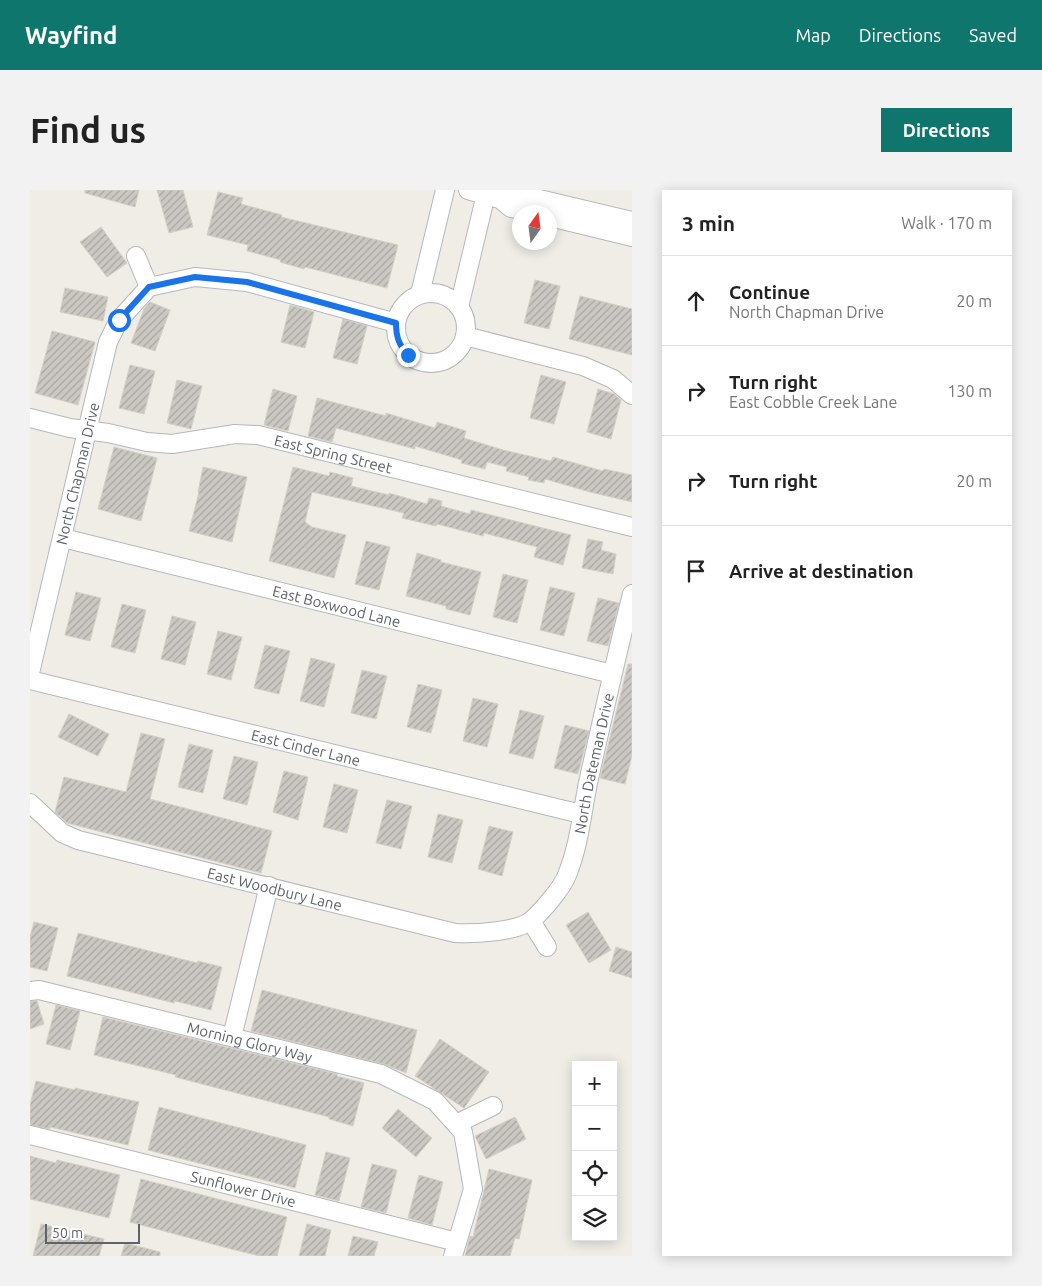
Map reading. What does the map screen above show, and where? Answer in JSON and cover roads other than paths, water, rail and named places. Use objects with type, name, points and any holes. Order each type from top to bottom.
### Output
[{"type":"street","points":[[420,294],[445,190]]},
{"type":"street","points":[[468,190],[491,194],[514,193],[632,221]]},
{"type":"street","points":[[459,307],[491,194]]},
{"type":"street","points":[[491,194],[512,208]]},
{"type":"street","points":[[557,219],[632,238]]},
{"type":"street","points":[[136,256],[149,287],[195,277],[247,282],[396,323]]},
{"type":"street","name":"North Chapman Drive","points":[[30,673],[108,342],[119,320],[149,287]]},
{"type":"street","points":[[420,294],[441,294],[451,299],[459,307],[464,316],[465,336],[461,347],[452,356],[442,362],[418,361],[408,355],[400,346],[396,335],[398,314],[404,305],[420,294]]},
{"type":"street","points":[[465,336],[583,366],[614,379],[632,395]]},
{"type":"street","name":"East Spring Street","points":[[30,418],[70,428],[87,429],[147,442],[172,444],[234,434],[258,435],[632,527]]},
{"type":"street","name":"East Boxwood Lane","points":[[63,538],[612,674]]},
{"type":"street","name":"North Dateman Drive","points":[[531,921],[567,876],[612,674],[632,594]]},
{"type":"street","name":"East Cinder Lane","points":[[30,680],[581,814]]},
{"type":"street","name":"East Woodbury Lane","points":[[30,804],[62,833],[78,840],[455,933],[476,934],[506,930],[531,921]]},
{"type":"street","points":[[232,1037],[269,886]]},
{"type":"street","points":[[531,921],[547,947]]},
{"type":"street","name":"Morning Glory Way","points":[[30,991],[39,990],[382,1074],[435,1101],[463,1132],[473,1189],[455,1249]]},
{"type":"street","points":[[456,1124],[493,1106]]},
{"type":"street","name":"Sunflower Drive","points":[[30,1135],[455,1249]]}]
